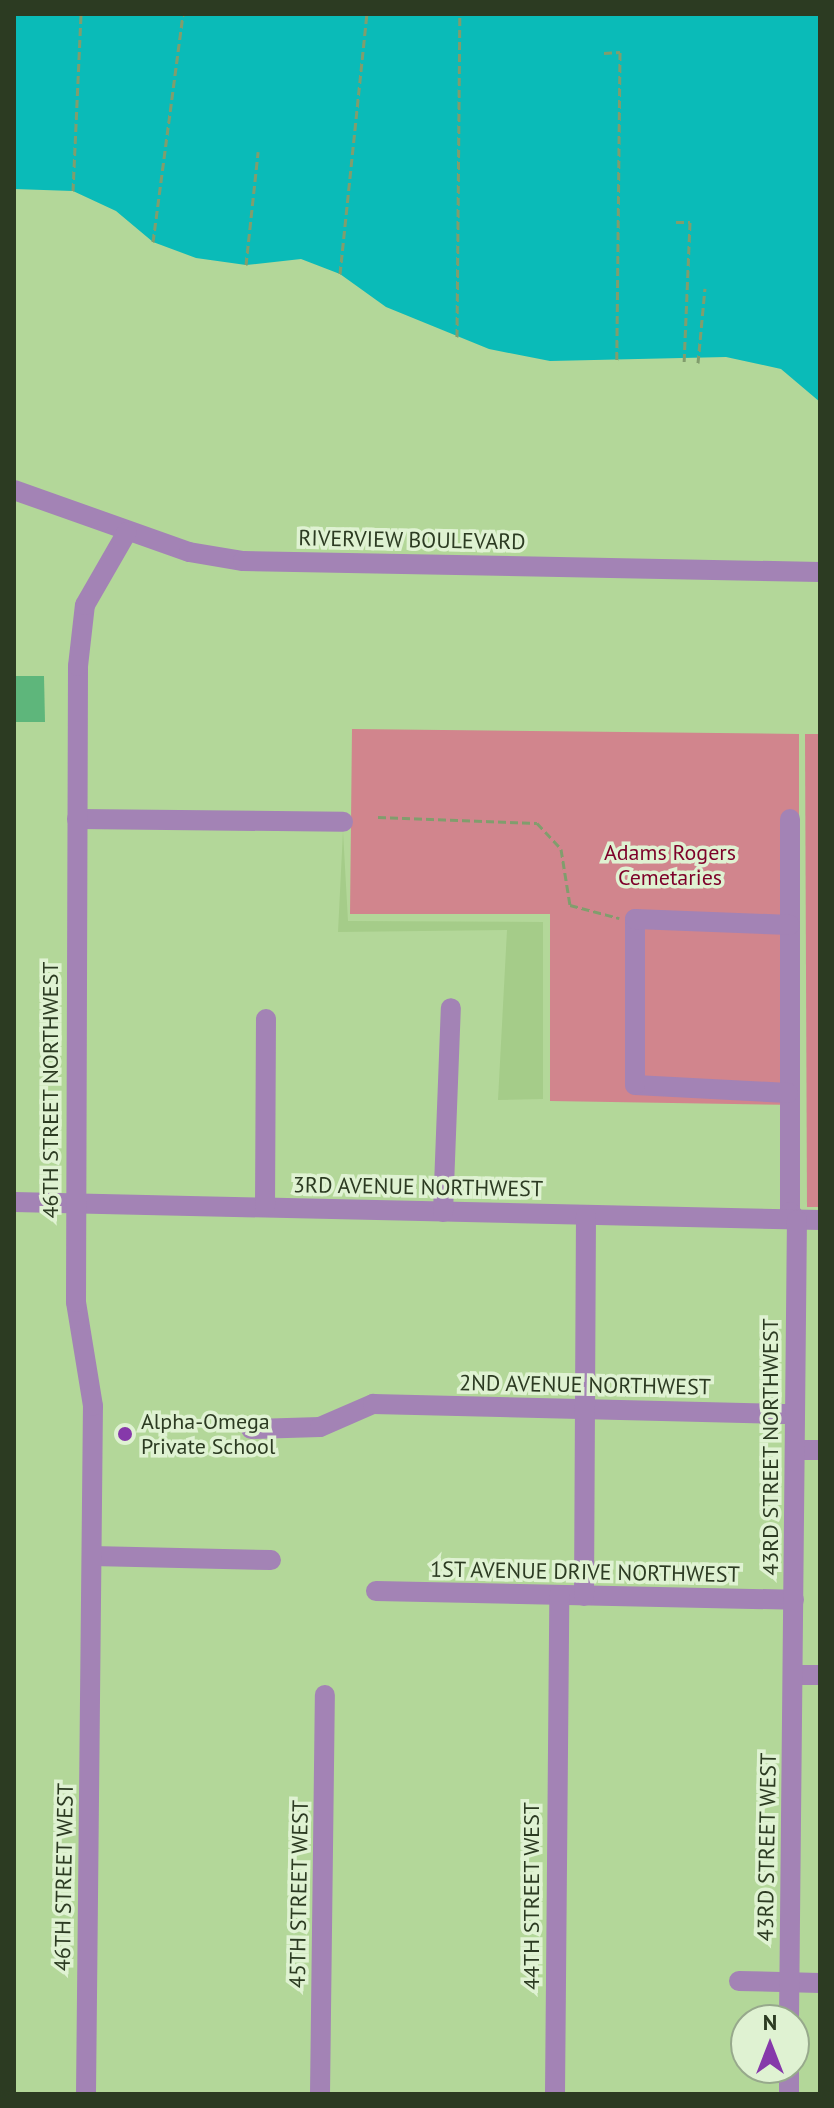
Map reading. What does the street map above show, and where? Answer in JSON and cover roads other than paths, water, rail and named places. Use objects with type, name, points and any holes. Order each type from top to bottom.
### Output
[{"type":"street","name":"RIVERVIEW BOULEVARD","points":[[14,490],[127,532],[243,561],[820,572]]},
{"type":"street","name":"46TH STREET NORTHWEST","points":[[90,1660],[93,1406],[76,1302],[74,1203],[80,626],[127,532]]},
{"type":"street","points":[[77,819],[343,822]]},
{"type":"street","name":"43RD STREET NORTHWEST","points":[[790,819],[790,1212],[797,1220],[793,1675]]},
{"type":"street","points":[[788,1093],[635,1085],[635,919],[790,925]]},
{"type":"street","points":[[443,1212],[451,1008]]},
{"type":"street","points":[[265,1207],[266,1019]]},
{"type":"street","name":"3RD AVENUE NORTHWEST","points":[[14,1202],[820,1220]]},
{"type":"street","points":[[584,1596],[586,1216]]},
{"type":"street","name":"2ND AVENUE NORTHWEST","points":[[251,1429],[320,1427],[373,1404],[795,1414]]},
{"type":"street","points":[[795,1450],[820,1450]]},
{"type":"street","points":[[92,1556],[271,1560]]},
{"type":"street","name":"1ST AVENUE DRIVE NORTHWEST","points":[[376,1591],[794,1600]]},
{"type":"street","name":"44TH STREET WEST","points":[[555,2094],[559,1595]]},
{"type":"street","name":"46TH STREET WEST","points":[[86,2094],[90,1660]]},
{"type":"street","points":[[793,1675],[820,1675]]},
{"type":"street","name":"43RD STREET WEST","points":[[789,2004],[793,1675]]},
{"type":"street","name":"45TH STREET WEST","points":[[320,2094],[325,1695]]},
{"type":"street","points":[[739,1981],[820,1983]]},
{"type":"water","points":[[14,14],[820,14],[820,402],[781,369],[726,357],[550,361],[489,349],[386,307],[340,274],[301,259],[246,265],[196,258],[153,242],[116,211],[73,191],[14,189]]},
{"type":"place","name":"Alpha-Omega Private School","points":[[125,1434]]},
{"type":"park label","name":"Adams Rogers Cemetaries","points":[[670,864]]}]
